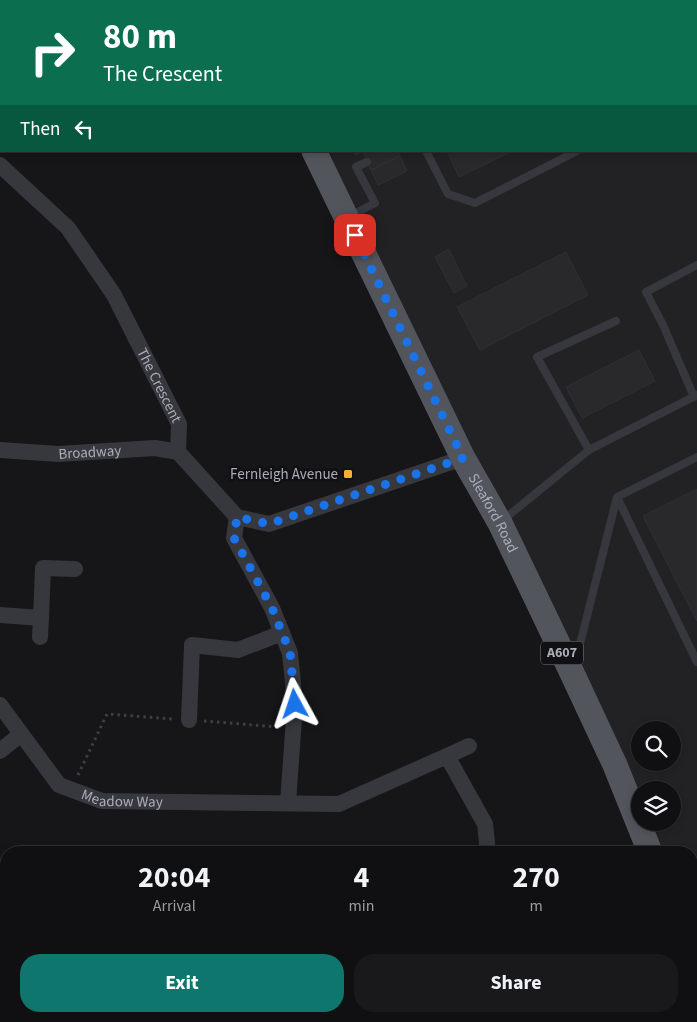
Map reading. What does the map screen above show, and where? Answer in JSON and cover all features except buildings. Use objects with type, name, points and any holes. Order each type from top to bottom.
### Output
[{"type":"main road","name":"Sleaford Road","points":[[314,152],[463,458],[500,523],[572,673],[615,765],[648,846]]},
{"type":"street","name":"The Crescent","points":[[0,165],[68,228],[114,295],[179,424],[178,452]]},
{"type":"street","name":"Broadway","points":[[0,450],[58,454],[155,448],[178,452]]},
{"type":"street","points":[[178,452],[237,517],[269,524],[463,458]]},
{"type":"street","points":[[237,517],[234,538],[272,608],[290,652],[295,704],[288,803]]},
{"type":"street","points":[[40,637],[43,568],[74,569]]},
{"type":"street","points":[[0,615],[41,618]]},
{"type":"street","points":[[189,720],[189,638],[238,650],[282,633]]},
{"type":"street","name":"Meadow Way","points":[[0,705],[20,735],[59,784],[102,800],[338,804],[469,746]]},
{"type":"street","points":[[0,752],[20,735]]},
{"type":"street","points":[[447,756],[485,824],[487,846]]},
{"type":"lane","points":[[427,152],[448,194],[475,203],[575,152]]},
{"type":"lane","points":[[346,218],[375,203],[356,167],[367,162]]},
{"type":"lane","points":[[500,523],[589,450],[695,396],[646,292],[697,265]]},
{"type":"lane","points":[[589,450],[537,357],[616,321]]},
{"type":"lane","points":[[572,673],[617,497],[697,457]]},
{"type":"lane","points":[[617,497],[697,662]]},
{"type":"path","points":[[71,789],[107,714],[293,728]]},
{"type":"shaded area","points":[[314,152],[697,152],[697,846],[647,846],[640,831],[681,831],[681,781],[631,781],[631,812]]},
{"type":"place","name":"Fernleigh Avenue","points":[[348,474]]},
{"type":"route","points":[[295,704],[290,652],[272,608],[234,538],[237,517],[269,524],[463,458],[355,235]]}]
